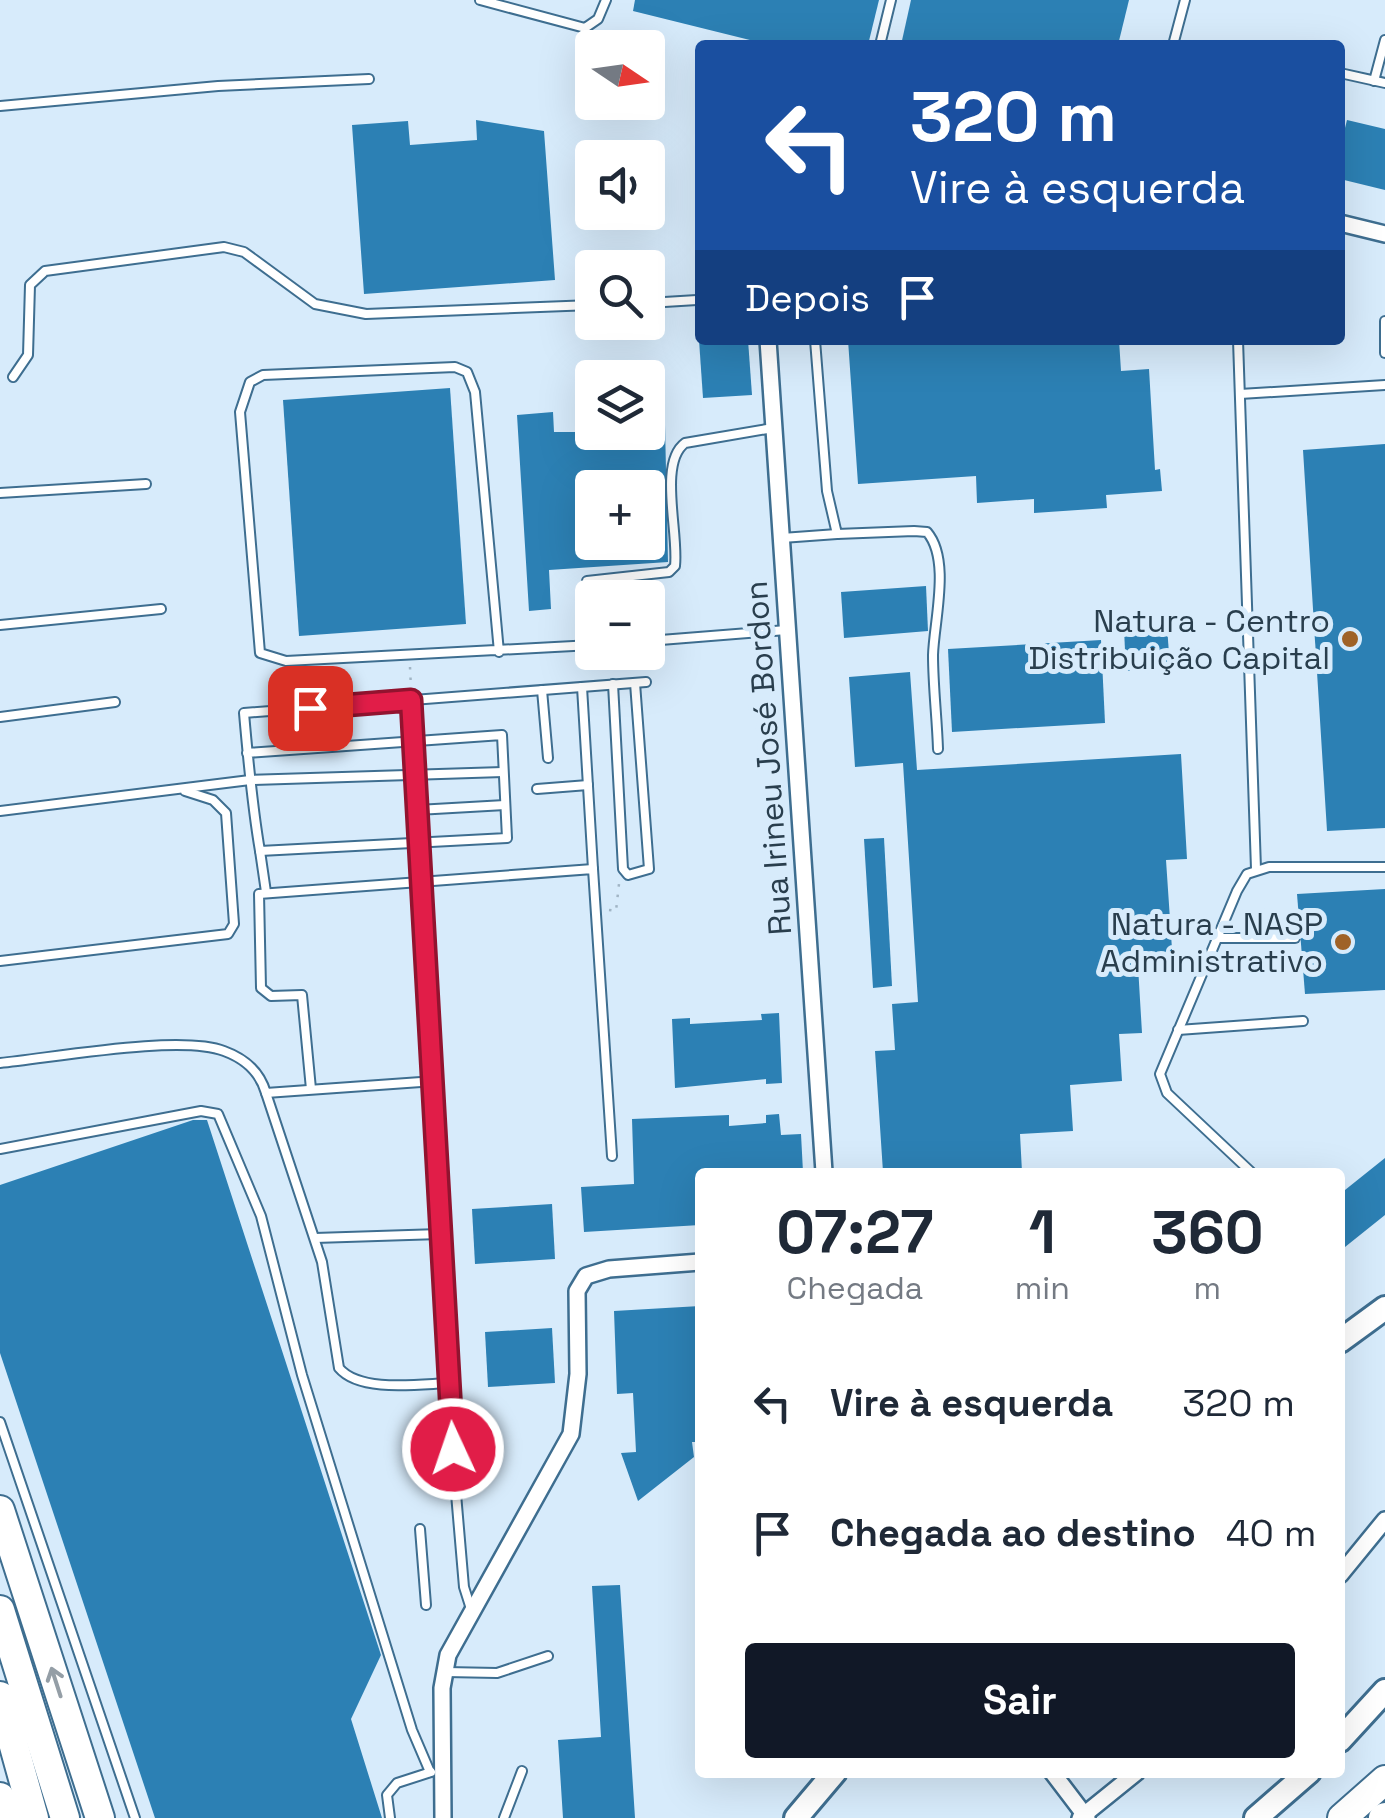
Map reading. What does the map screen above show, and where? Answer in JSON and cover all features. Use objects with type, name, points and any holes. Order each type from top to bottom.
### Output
[{"type":"highway","points":[[0,1510],[100,1818]]},
{"type":"highway","points":[[0,1610],[65,1818]]},
{"type":"highway","points":[[0,1696],[34,1818]]},
{"type":"highway","points":[[1342,1818],[1385,1780]]},
{"type":"highway","points":[[0,1797],[6,1818]]},
{"type":"main road","points":[[1345,1337],[1385,1308]]},
{"type":"main road","points":[[1345,1735],[1385,1692]]},
{"type":"main road","points":[[796,1818],[831,1778]]},
{"type":"main road","points":[[1256,1818],[1302,1778]]},
{"type":"street","points":[[1345,224],[1385,234]]},
{"type":"street","name":"Rua Irineu José Bordon","points":[[768,345],[824,1168]]},
{"type":"street","points":[[444,1818],[436,1770],[444,1672],[471,1609],[572,1434],[578,1374],[577,1291],[582,1281],[608,1269],[695,1262]]},
{"type":"street","points":[[1345,1569],[1385,1520]]},
{"type":"street","points":[[1056,1778],[1084,1817],[1130,1778]]},
{"type":"lane","points":[[480,0],[585,28],[598,19],[606,0]]},
{"type":"lane","points":[[881,40],[891,0]]},
{"type":"lane","points":[[1174,40],[1185,0]]},
{"type":"lane","points":[[1374,80],[1385,40]]},
{"type":"lane","points":[[1345,74],[1385,83]]},
{"type":"lane","points":[[0,106],[218,86],[368,79]]},
{"type":"lane","points":[[13,377],[28,356],[30,285],[35,276],[46,271],[185,251],[224,247],[244,252],[315,304],[366,314],[575,307]]},
{"type":"lane","points":[[665,302],[695,300]]},
{"type":"lane","points":[[1385,321],[1385,352]]},
{"type":"lane","points":[[815,345],[827,491],[837,534]]},
{"type":"lane","points":[[1238,345],[1256,869]]},
{"type":"lane","points":[[499,652],[475,392],[467,372],[455,367],[282,374],[250,382],[240,412],[260,653],[286,661],[499,652],[575,646]]},
{"type":"lane","points":[[1240,394],[1385,385]]},
{"type":"lane","points":[[596,580],[668,572],[675,566],[671,466],[676,450],[685,443],[774,428]]},
{"type":"lane","points":[[0,493],[146,484]]},
{"type":"lane","points":[[780,538],[914,531],[926,532],[934,541],[941,609],[933,652],[938,750]]},
{"type":"lane","points":[[0,625],[161,609]]},
{"type":"lane","points":[[665,640],[786,630]]},
{"type":"lane","points":[[266,892],[244,713],[646,682]]},
{"type":"lane","points":[[612,684],[624,869],[628,875],[650,869],[630,683]]},
{"type":"lane","points":[[582,687],[612,1156]]},
{"type":"lane","points":[[542,690],[548,758]]},
{"type":"lane","points":[[411,700],[449,1384],[460,1543],[471,1609]]},
{"type":"lane","points":[[0,717],[114,702]]},
{"type":"lane","points":[[247,753],[502,735],[507,838],[260,851]]},
{"type":"lane","points":[[0,811],[250,780],[503,772]]},
{"type":"lane","points":[[538,789],[588,785]]},
{"type":"lane","points":[[0,961],[228,934],[234,924],[226,814],[214,800],[184,790]]},
{"type":"lane","points":[[417,810],[505,805]]},
{"type":"lane","points":[[1247,1168],[1167,1093],[1162,1066],[1236,891],[1247,874],[1256,869],[1385,867]]},
{"type":"lane","points":[[311,1089],[302,995],[271,996],[261,988],[256,902],[260,894],[593,869]]},
{"type":"lane","points":[[1217,938],[1295,938]]},
{"type":"lane","points":[[1178,1030],[1303,1021]]},
{"type":"lane","points":[[0,1063],[191,1046],[223,1050],[242,1061],[261,1076],[315,1238],[328,1290],[336,1360],[344,1374],[388,1384],[449,1384]]},
{"type":"lane","points":[[266,1093],[434,1082]]},
{"type":"lane","points":[[0,1148],[186,1113],[218,1114],[261,1216],[302,1375],[412,1730],[436,1770],[397,1783],[386,1795],[390,1818]]},
{"type":"lane","points":[[315,1238],[440,1234]]},
{"type":"lane","points":[[0,1422],[135,1818]]},
{"type":"lane","points":[[420,1529],[426,1605]]},
{"type":"lane","points":[[444,1672],[497,1673],[548,1656]]},
{"type":"lane","points":[[504,1818],[522,1771]]},
{"type":"path","points":[[409,656],[411,700]]},
{"type":"path","points":[[627,670],[630,683]]},
{"type":"path","points":[[595,909],[616,910],[615,884],[636,882],[637,874]]},
{"type":"building","points":[[635,0],[879,0],[869,40],[750,40],[633,11]]},
{"type":"building","points":[[911,0],[1129,0],[1119,40],[902,40]]},
{"type":"building","points":[[476,120],[544,131],[555,280],[364,294],[352,125],[408,121],[410,145],[477,140]]},
{"type":"building","points":[[1347,120],[1385,129],[1385,190],[1345,180]]},
{"type":"building","points":[[699,345],[748,345],[752,395],[703,398]]},
{"type":"building","points":[[848,345],[1119,345],[1121,371],[1149,369],[1155,470],[1160,469],[1162,491],[1106,495],[1107,508],[1034,513],[1034,499],[977,503],[976,476],[858,484]]},
{"type":"building","points":[[450,388],[466,624],[299,636],[283,400]]},
{"type":"building","points":[[553,412],[554,432],[575,432],[575,450],[665,450],[665,425],[668,562],[549,570],[551,609],[529,611],[517,415]]},
{"type":"building","name":"Natura - Centro Distribuição Capital","points":[[1385,444],[1385,828],[1327,831],[1303,450]]},
{"type":"building","points":[[926,586],[928,631],[844,638],[841,592]]},
{"type":"building","points":[[1167,626],[1170,668],[1126,671],[1124,629]]},
{"type":"building","points":[[1101,640],[1105,723],[952,732],[948,649]]},
{"type":"building","points":[[910,672],[917,770],[1181,754],[1187,859],[1166,860],[1173,964],[1138,966],[1142,1033],[1119,1034],[1122,1081],[1070,1085],[1073,1131],[1020,1134],[1022,1168],[883,1168],[875,1051],[895,1050],[892,1004],[918,1002],[903,763],[855,767],[849,677]]},
{"type":"building","points":[[884,838],[892,986],[873,988],[864,839]]},
{"type":"building","name":"Natura - NASP Administrativo","points":[[1385,889],[1385,990],[1305,994],[1297,894]]},
{"type":"building","points":[[779,1013],[782,1083],[766,1084],[766,1079],[675,1088],[672,1019],[690,1018],[690,1024],[762,1020],[761,1014]]},
{"type":"building","points":[[779,1114],[781,1135],[801,1134],[803,1168],[695,1168],[695,1225],[584,1232],[581,1187],[634,1184],[632,1119],[729,1115],[729,1126],[766,1123],[766,1115]]},
{"type":"building","points":[[193,1120],[207,1120],[381,1655],[351,1719],[382,1818],[155,1818],[0,1353],[0,1185]]},
{"type":"building","points":[[1385,1158],[1385,1215],[1345,1247],[1345,1190]]},
{"type":"building","points":[[552,1204],[555,1259],[475,1264],[472,1209]]},
{"type":"building","points":[[695,1306],[694,1457],[638,1501],[621,1453],[636,1452],[633,1393],[617,1394],[614,1311]]},
{"type":"building","points":[[552,1328],[555,1383],[488,1387],[485,1332]]},
{"type":"building","points":[[620,1585],[635,1818],[563,1818],[558,1740],[601,1737],[592,1586]]},
{"type":"place","name":"Natura - Centro Distribuição Capital","points":[[1350,639]]},
{"type":"place","name":"Natura - NASP Administrativo","points":[[1343,942]]},
{"type":"route","points":[[310,708],[411,700],[453,1449]]}]
